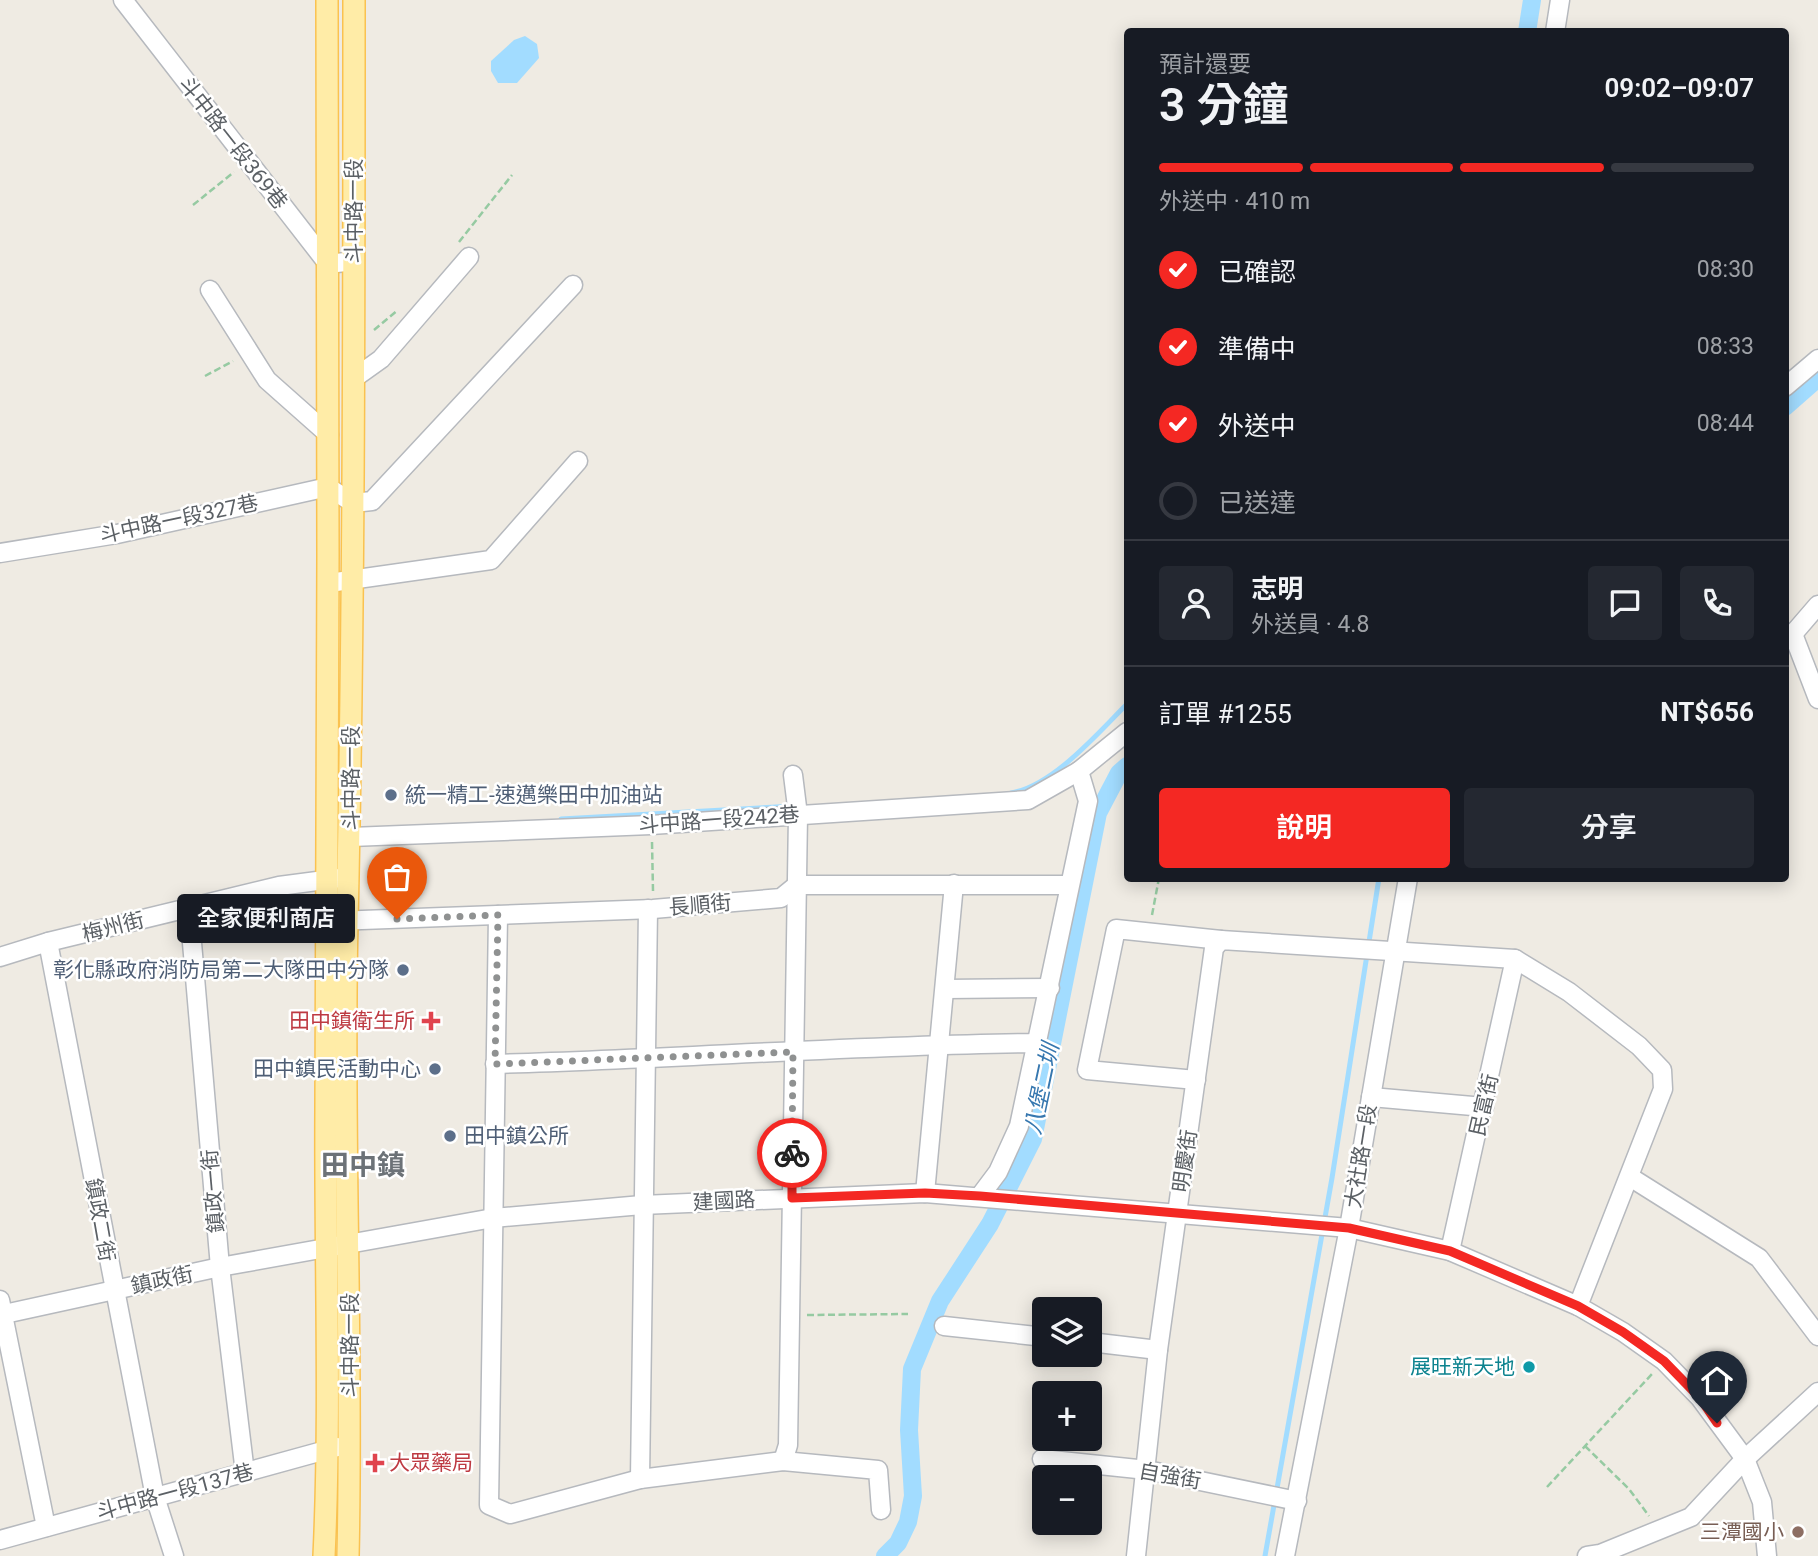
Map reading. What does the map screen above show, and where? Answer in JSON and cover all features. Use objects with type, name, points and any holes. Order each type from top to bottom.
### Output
[{"type":"main road","name":"斗中路一段","points":[[324,1556],[329,1447],[325,1247],[340,878],[329,762],[327,0]]},
{"type":"main road","name":"斗中路一段","points":[[340,878],[351,837],[354,0]]},
{"type":"main road","points":[[329,762],[351,762]]},
{"type":"main road","name":"斗中路一段","points":[[337,921],[349,1244],[351,1448],[348,1556]]},
{"type":"street","name":"斗中路一段369巷","points":[[123,0],[328,264]]},
{"type":"street","points":[[1556,28],[1560,0]]},
{"type":"street","points":[[353,379],[381,359],[462,252]]},
{"type":"street","points":[[328,264],[354,261]]},
{"type":"street","points":[[328,487],[353,503],[372,501],[572,285]]},
{"type":"street","points":[[210,290],[267,380],[328,435]]},
{"type":"street","points":[[1789,384],[1818,359]]},
{"type":"street","points":[[329,583],[491,560],[578,461]]},
{"type":"street","name":"斗中路一段327巷","points":[[0,553],[117,534],[328,487]]},
{"type":"street","points":[[1818,605],[1789,634],[1818,699]]},
{"type":"street","name":"斗中路一段242巷","points":[[351,837],[651,825],[1028,800],[1079,771],[1124,734]]},
{"type":"street","points":[[980,1196],[998,1172],[1020,1126],[1088,801],[1079,771]]},
{"type":"street","points":[[783,1461],[788,1445],[797,885],[798,815],[793,775]]},
{"type":"street","name":"梅州街","points":[[0,957],[48,942],[189,908],[340,878]]},
{"type":"street","name":"大社路一段","points":[[1284,1556],[1349,1228],[1407,882]]},
{"type":"street","points":[[925,1193],[954,884]]},
{"type":"street","name":"長順街","points":[[337,921],[651,909],[781,898],[797,885],[1069,885]]},
{"type":"street","name":"鎮政一街","points":[[189,908],[220,1268],[245,1473]]},
{"type":"street","points":[[640,1479],[642,1205],[651,909]]},
{"type":"street","points":[[498,915],[489,1505],[510,1514],[640,1479],[783,1461],[878,1470],[881,1510]]},
{"type":"street","points":[[1196,1080],[1087,1069],[1116,929],[1221,940],[1515,960],[1569,992],[1639,1046],[1662,1070],[1663,1089],[1578,1306]]},
{"type":"street","name":"明慶街","points":[[1136,1556],[1158,1350],[1214,948],[1221,940]]},
{"type":"street","name":"鎮政二街","points":[[48,942],[113,1291],[155,1497],[174,1556]]},
{"type":"street","name":"民富街","points":[[1450,1251],[1515,960]]},
{"type":"street","points":[[946,989],[1050,988]]},
{"type":"street","points":[[495,1064],[939,1044],[1038,1043]]},
{"type":"street","points":[[1371,1097],[1484,1107]]},
{"type":"street","points":[[1630,1177],[1759,1258],[1818,1336]]},
{"type":"street","name":"建國路","points":[[325,1247],[493,1218],[642,1205],[925,1193],[1349,1228],[1450,1251],[1578,1306],[1623,1332],[1664,1361],[1700,1398],[1745,1459],[1762,1502],[1767,1556]]},
{"type":"street","name":"鎮政街","points":[[1,1310],[113,1291],[325,1247]]},
{"type":"street","points":[[1,1310],[46,1527]]},
{"type":"street","points":[[944,1326],[1032,1336]]},
{"type":"street","points":[[1102,1343],[1158,1350]]},
{"type":"street","points":[[1596,1555],[1691,1517],[1745,1459],[1818,1392]]},
{"type":"street","name":"斗中路一段137巷","points":[[0,1540],[245,1473],[329,1447],[351,1448]]},
{"type":"street","name":"自強街","points":[[1042,1459],[1147,1470],[1297,1501]]},
{"type":"path","points":[[193,205],[247,162]]},
{"type":"path","points":[[462,252],[512,175]]},
{"type":"path","points":[[354,344],[400,308]]},
{"type":"path","points":[[205,376],[250,352]]},
{"type":"path","points":[[651,825],[651,909]]},
{"type":"path","points":[[1149,932],[1158,882]]},
{"type":"path","points":[[790,1315],[908,1314]]},
{"type":"path","points":[[1547,1487],[1664,1361]]},
{"type":"path","points":[[1585,1447],[1629,1489],[1659,1530]]},
{"type":"water","points":[[525,36],[537,44],[539,58],[517,83],[498,83],[491,71],[491,61],[514,40]]},
{"type":"waterway","points":[[1528,28],[1532,0]]},
{"type":"waterway","name":"八堡二圳","points":[[1789,403],[1818,378]]},
{"type":"waterway","points":[[1011,793],[1027,788],[1059,769],[1124,707]]},
{"type":"waterway","name":"八堡二圳","points":[[885,1556],[898,1543],[908,1522],[913,1496],[909,1430],[912,1369],[940,1301],[990,1224],[1033,1139],[1098,813],[1119,773],[1124,769]]},
{"type":"waterway","points":[[561,819],[795,806]]},
{"type":"waterway","points":[[1265,1556],[1332,1178],[1378,882]]},
{"type":"way so far","points":[[397,919],[498,915],[495,1064],[793,1052],[792,1153]]},
{"type":"place","name":"統一精工-速邁樂田中加油站","points":[[391,795]]},
{"type":"place","name":"全家便利商店","points":[[397,919]]},
{"type":"place","name":"彰化縣政府消防局第二大隊田中分隊","points":[[403,970]]},
{"type":"place","name":"田中鎮衛生所","points":[[431,1021]]},
{"type":"place","name":"田中鎮民活動中心","points":[[435,1069]]},
{"type":"place","name":"田中鎮公所","points":[[450,1136]]},
{"type":"place","name":"展旺新天地","points":[[1529,1367]]},
{"type":"place","name":"大眾藥局","points":[[375,1463]]},
{"type":"place","name":"三潭國小","points":[[1798,1532]]},
{"type":"district","name":"田中鎮","points":[[363,1165]]},
{"type":"route","points":[[792,1153],[792,1198],[925,1193],[980,1196],[1349,1228],[1450,1251],[1578,1306],[1623,1332],[1664,1361],[1700,1398],[1717,1423]]}]
